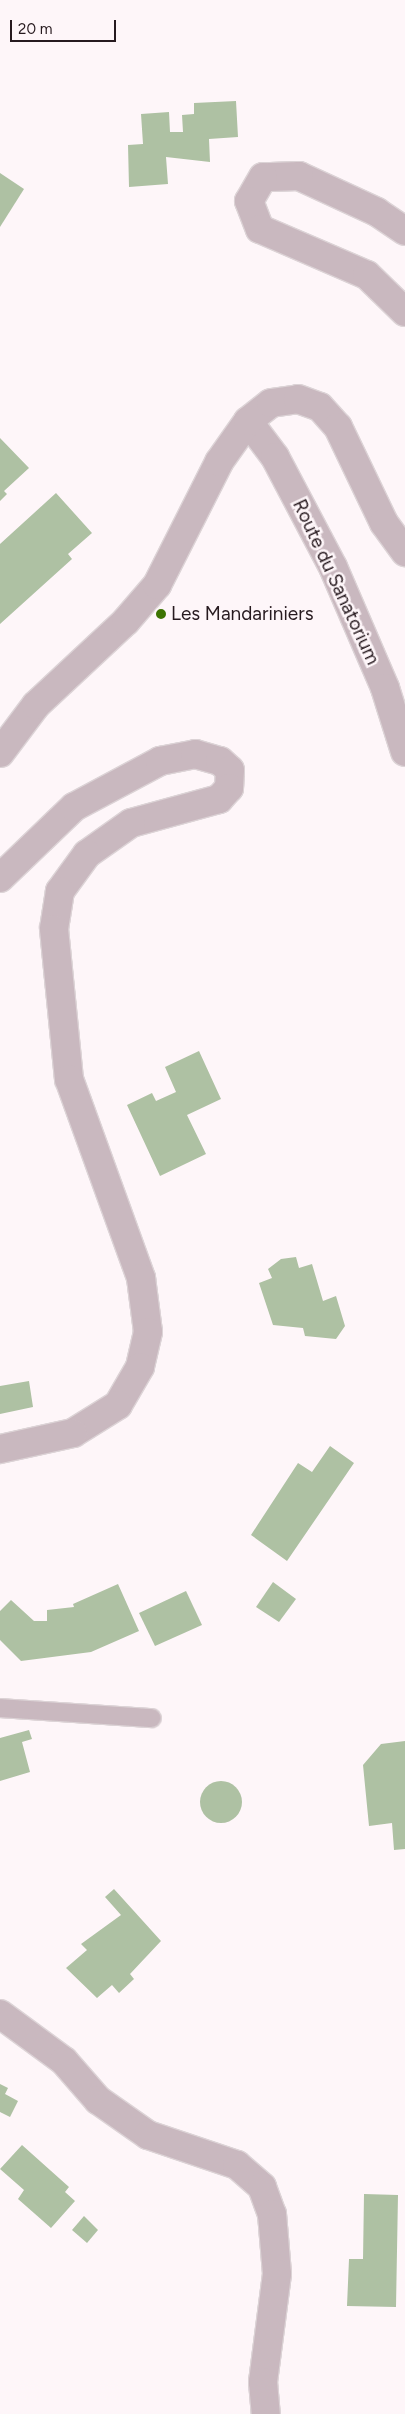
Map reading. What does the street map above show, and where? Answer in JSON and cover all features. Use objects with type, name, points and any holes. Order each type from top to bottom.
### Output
[{"type":"street","points":[[405,231],[377,212],[299,176],[263,177],[249,201],[260,228],[367,275],[405,312]]},
{"type":"street","points":[[0,753],[36,705],[157,585],[219,462],[248,420],[271,403],[298,399],[320,407],[338,427],[384,523],[405,552]]},
{"type":"street","name":"Route du Sanatorium","points":[[248,420],[275,457],[333,567],[385,688],[405,752]]},
{"type":"street","points":[[0,878],[74,807],[160,761],[196,754],[220,761],[230,770],[229,788],[219,799],[131,823],[88,854],[60,891],[54,929],[69,1079],[141,1278],[148,1332],[140,1368],[118,1405],[73,1432],[0,1449]]},
{"type":"street","points":[[0,2014],[64,2061],[98,2100],[148,2134],[237,2166],[262,2187],[272,2214],[277,2274],[263,2382],[266,2414]]},
{"type":"lane","points":[[0,1708],[152,1718]]},
{"type":"building","points":[[236,101],[238,137],[209,139],[210,162],[166,157],[168,184],[129,187],[128,145],[143,144],[141,114],[169,112],[170,132],[183,132],[182,115],[194,114],[194,103]]},
{"type":"building","points":[[0,173],[24,189],[0,227]]},
{"type":"building","points":[[0,438],[29,468],[4,491],[7,494],[0,501]]},
{"type":"building","points":[[56,493],[92,533],[68,554],[72,559],[0,624],[0,544]]},
{"type":"building","points":[[199,1051],[221,1099],[187,1115],[206,1154],[160,1176],[127,1105],[152,1093],[156,1101],[176,1092],[165,1067]]},
{"type":"building","points":[[296,1257],[299,1268],[312,1264],[323,1301],[336,1296],[345,1326],[336,1339],[305,1336],[303,1328],[273,1325],[259,1283],[272,1278],[268,1269],[281,1259]]},
{"type":"building","points":[[29,1381],[33,1407],[0,1414],[0,1386]]},
{"type":"building","points":[[330,1446],[354,1463],[287,1561],[251,1535],[298,1463],[312,1472]]},
{"type":"building","points":[[273,1582],[296,1599],[279,1622],[256,1607]]},
{"type":"building","points":[[118,1584],[139,1631],[91,1652],[21,1661],[0,1640],[0,1611],[11,1600],[34,1621],[47,1621],[47,1610],[74,1607],[73,1604]]},
{"type":"building","points":[[186,1591],[202,1625],[155,1646],[139,1613]]},
{"type":"building","points":[[29,1730],[32,1739],[22,1742],[30,1772],[0,1781],[0,1738]]},
{"type":"building","points":[[405,1741],[405,1849],[394,1850],[392,1823],[369,1826],[363,1765],[381,1744]]},
{"type":"building","points":[[225,1781],[233,1784],[239,1790],[242,1802],[239,1814],[233,1820],[217,1823],[209,1820],[203,1814],[200,1798],[203,1790],[209,1784]]},
{"type":"building","points":[[114,1889],[161,1941],[130,1974],[134,1979],[119,1993],[112,1985],[97,1998],[66,1968],[87,1950],[81,1944],[121,1915],[105,1897]]},
{"type":"building","points":[[0,2084],[8,2088],[5,2094],[18,2101],[10,2117],[0,2112]]},
{"type":"building","points":[[22,2145],[69,2187],[65,2192],[75,2201],[51,2228],[18,2199],[24,2190],[0,2169]]},
{"type":"building","points":[[364,2194],[398,2195],[396,2307],[347,2306],[349,2259],[363,2259]]},
{"type":"building","points":[[84,2216],[98,2230],[87,2243],[72,2230]]},
{"type":"place","name":"Les Mandariniers","points":[[161,614]]}]
